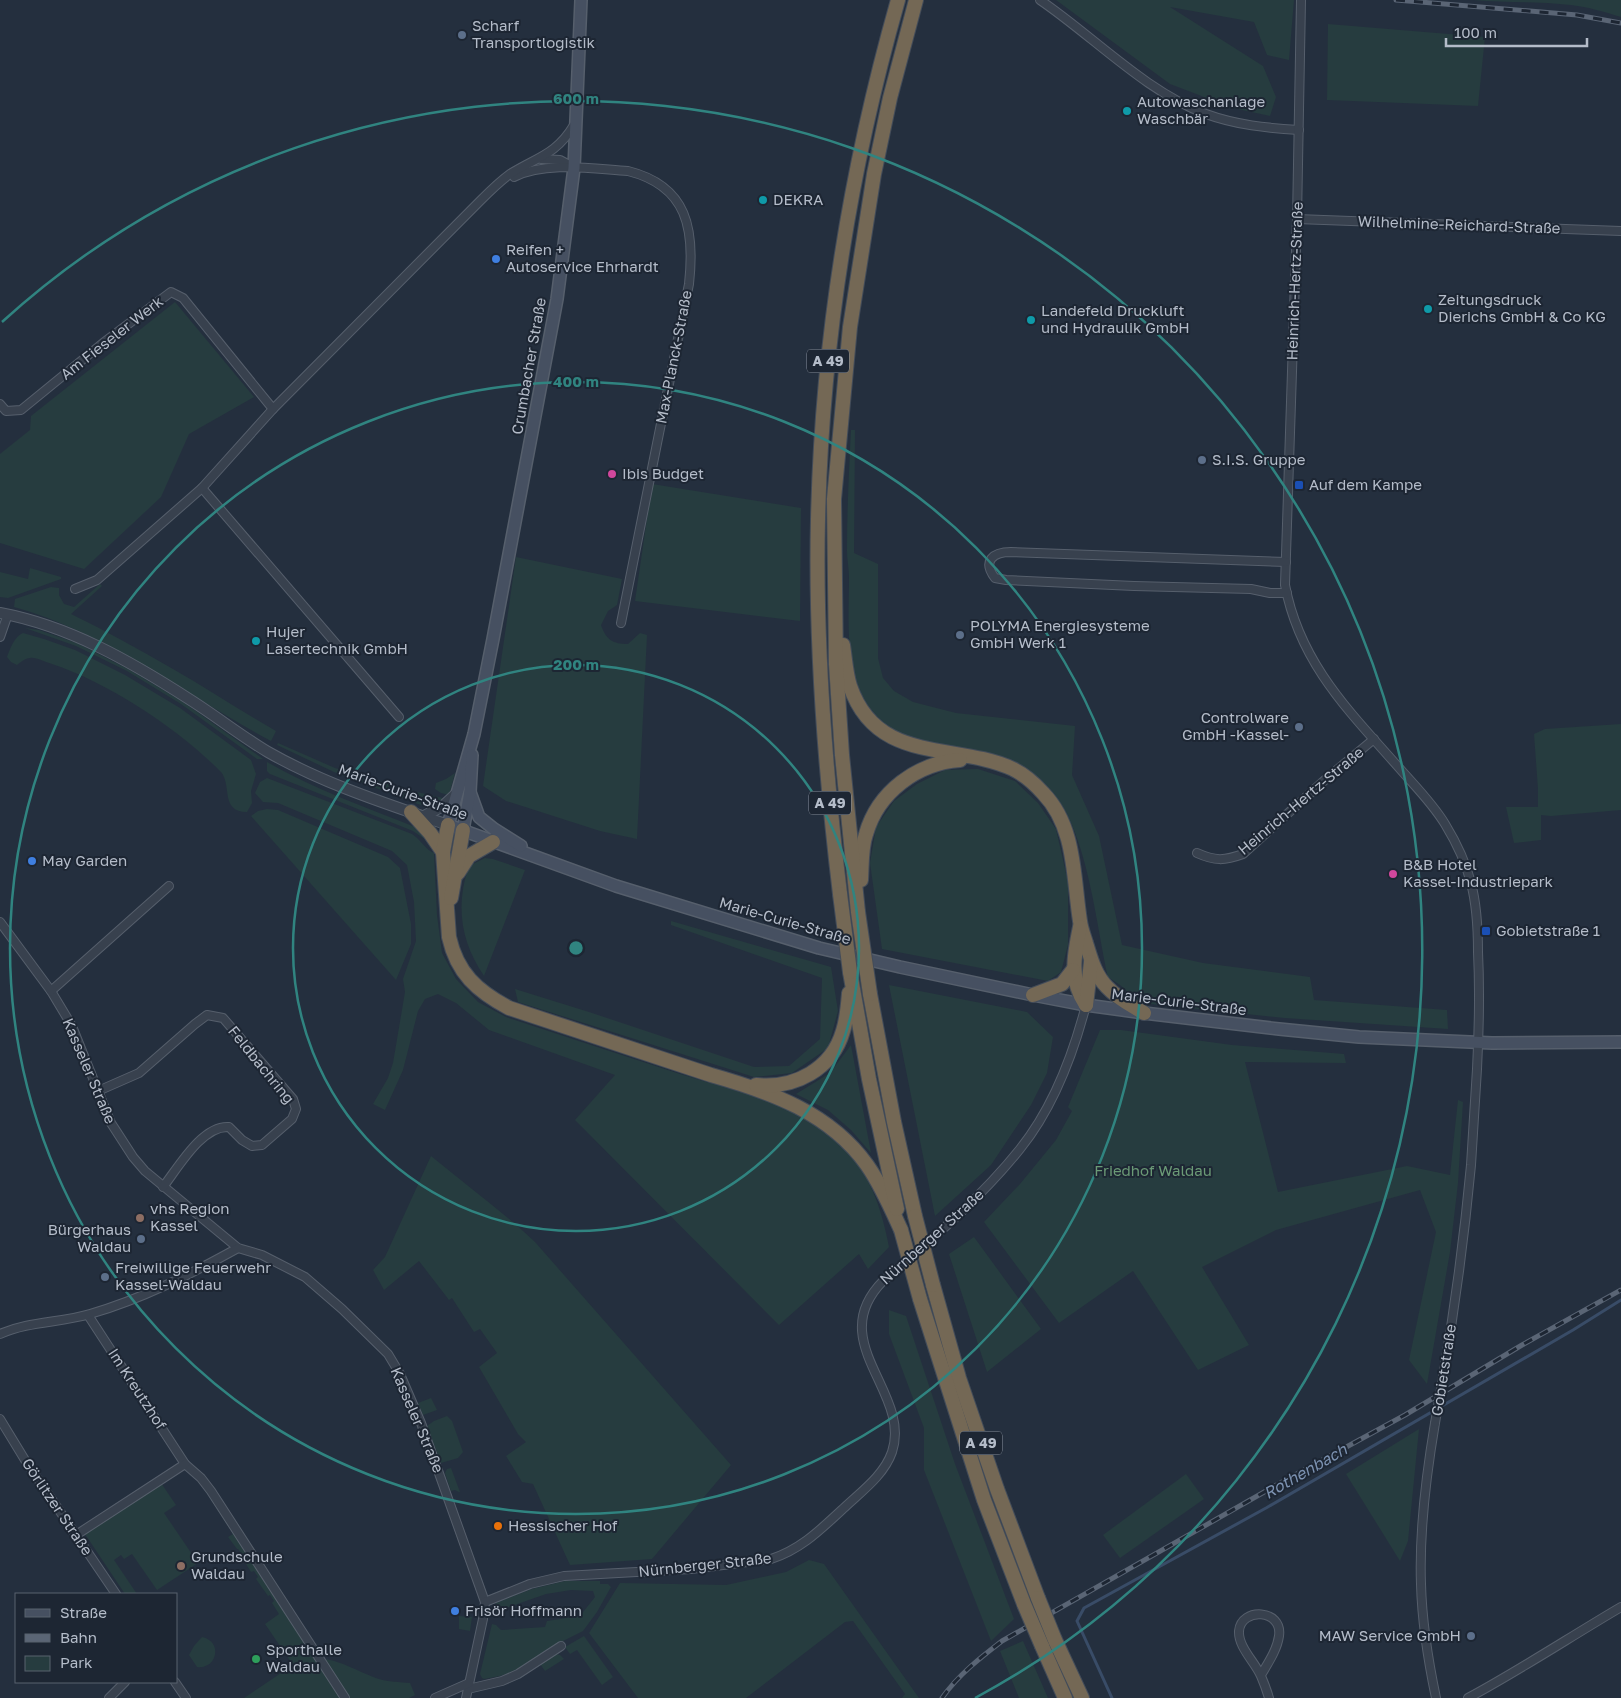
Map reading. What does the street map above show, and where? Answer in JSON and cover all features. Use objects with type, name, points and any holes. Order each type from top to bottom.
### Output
[{"type":"highway","name":"A 49","points":[[898,0],[871,105],[848,215],[835,301],[822,420],[818,519],[822,711],[851,988],[901,1230],[920,1299],[984,1500],[1024,1604],[1065,1698]]},
{"type":"highway","name":"A 49","points":[[916,0],[890,98],[874,174],[850,327],[834,499],[836,664],[842,755],[870,994],[898,1141],[915,1216],[958,1378],[1038,1598],[1082,1698]]},
{"type":"highway","points":[[834,571],[841,635],[850,685],[864,712],[877,727],[899,741],[914,746],[978,759],[1015,770],[1032,781],[1045,794],[1058,813],[1072,851],[1080,924],[1091,962],[1106,986],[1127,1003],[1144,1013]]},
{"type":"highway","points":[[858,903],[865,836],[870,822],[884,799],[904,780],[919,770],[941,763],[978,759]]},
{"type":"highway","points":[[417,814],[443,852]]},
{"type":"highway","points":[[448,825],[443,852],[449,937],[452,950],[465,974],[488,996],[509,1008],[539,1019],[741,1083],[808,1111],[849,1142],[868,1167],[901,1230]]},
{"type":"highway","points":[[447,913],[455,878],[462,830]]},
{"type":"highway","points":[[455,878],[469,856],[493,842]]},
{"type":"highway","points":[[1080,924],[1073,970],[1078,994],[1086,1005]]},
{"type":"highway","points":[[1086,1005],[1091,962]]},
{"type":"highway","points":[[1033,995],[1062,984],[1073,970]]},
{"type":"highway","points":[[741,1083],[769,1086],[787,1084],[801,1079],[820,1067],[835,1050],[841,1036],[846,1020],[851,988]]},
{"type":"main road","name":"Crumbacher Straße","points":[[448,825],[474,734],[557,299],[574,168],[581,0]]},
{"type":"main road","name":"Crumbacher Straße","points":[[462,830],[470,792],[474,734]]},
{"type":"main road","name":"Crumbacher Straße","points":[[470,792],[479,817],[494,830],[539,858]]},
{"type":"main road","name":"Marie-Curie-Straße","points":[[448,825],[616,886],[819,948],[917,971],[1086,1005],[1359,1037],[1478,1042],[1621,1042]]},
{"type":"street","points":[[1040,0],[1150,84],[1175,100],[1205,113],[1236,123],[1264,128],[1299,130]]},
{"type":"street","name":"Heinrich-Hertz-Straße","points":[[1302,0],[1286,562],[1287,593],[1298,631],[1316,666],[1340,700],[1432,806],[1445,824],[1461,856],[1471,883],[1477,918],[1480,996],[1478,1042]]},
{"type":"street","points":[[76,589],[97,580],[202,488],[273,409],[490,191],[509,175],[539,159],[561,144],[575,123]]},
{"type":"street","points":[[539,159],[560,160],[574,168]]},
{"type":"street","points":[[490,191],[525,172],[540,169],[574,168]]},
{"type":"street","name":"Max-Planck-Straße","points":[[574,168],[628,172],[648,178],[667,192],[683,209],[690,233],[692,251],[689,284],[621,623]]},
{"type":"street","name":"Wilhelmine-Reichard-Straße","points":[[1297,219],[1621,231]]},
{"type":"street","name":"Am Fieseler Werk","points":[[0,404],[6,411],[21,410],[171,292],[183,298],[273,409]]},
{"type":"street","points":[[202,488],[399,717]]},
{"type":"street","points":[[1286,562],[1002,552],[994,555],[989,563],[990,572],[995,578],[1006,580],[1251,589],[1270,593],[1287,593]]},
{"type":"street","points":[[0,637],[4,613]]},
{"type":"street","name":"Marie-Curie-Straße","points":[[4,613],[46,624],[84,639],[158,680],[269,752],[301,769],[358,793],[448,825]]},
{"type":"street","name":"Heinrich-Hertz-Straße","points":[[1197,853],[1210,859],[1228,860],[1243,854],[1326,779],[1374,739]]},
{"type":"street","points":[[417,814],[443,806],[456,794]]},
{"type":"street","points":[[52,991],[169,886]]},
{"type":"street","name":"Kasseler Straße","points":[[0,922],[52,991],[72,1026],[111,1123],[124,1145],[145,1171],[238,1248],[262,1255],[305,1277],[342,1309],[388,1354],[400,1374],[422,1423],[485,1602]]},
{"type":"street","name":"Nürnberger Straße","points":[[485,1602],[530,1584],[564,1576],[691,1569],[771,1559],[783,1555],[804,1543],[875,1479],[892,1451],[894,1426],[888,1402],[871,1367],[865,1349],[862,1322],[865,1304],[874,1289],[882,1281],[962,1211],[987,1187],[1020,1149],[1044,1112],[1060,1080],[1078,1034],[1086,1005]]},
{"type":"street","name":"Feldbachring","points":[[98,1091],[139,1073],[207,1015],[222,1018],[293,1099],[296,1108],[292,1119],[262,1145],[252,1146],[242,1140],[229,1127],[221,1126],[214,1129],[188,1153],[163,1187]]},
{"type":"street","name":"Gobietstraße","points":[[1436,1698],[1424,1627],[1421,1584],[1422,1535],[1429,1459],[1451,1329],[1464,1230],[1471,1163],[1478,1042]]},
{"type":"street","points":[[0,1334],[15,1327],[88,1315],[138,1299],[238,1248]]},
{"type":"street","name":"Im Kreutzhof","points":[[88,1315],[185,1464],[202,1478],[211,1491],[344,1698]]},
{"type":"street","name":"Görlitzer Straße","points":[[0,1419],[25,1460],[115,1593]]},
{"type":"street","points":[[76,1535],[185,1464]]},
{"type":"street","points":[[466,1698],[485,1602]]},
{"type":"street","points":[[1468,1698],[1515,1673],[1558,1644],[1621,1608]]},
{"type":"street","points":[[1261,1675],[1272,1657],[1279,1637],[1278,1627],[1273,1619],[1261,1613],[1256,1614],[1241,1624],[1239,1632],[1244,1648],[1261,1675],[1269,1698]]},
{"type":"street","points":[[435,1698],[468,1686],[502,1681],[518,1674],[561,1646]]},
{"type":"street","points":[[109,1698],[124,1683]]},
{"type":"street","points":[[176,1683],[186,1698]]},
{"type":"green space","points":[[1056,0],[1294,0],[1289,60],[1267,55],[1254,22],[1170,7],[1263,66],[1276,97],[1270,116],[1233,108],[1170,84]]},
{"type":"green space","points":[[1473,0],[1621,0],[1621,17],[1590,8],[1571,5]]},
{"type":"green space","points":[[1328,24],[1485,37],[1478,106],[1327,100]]},
{"type":"green space","points":[[175,302],[254,397],[189,434],[161,497],[84,569],[0,543],[0,454],[30,430],[31,416]]},
{"type":"green space","points":[[851,430],[855,430],[854,553],[878,564],[878,658],[883,678],[894,691],[913,702],[956,713],[1075,726],[1072,775],[1099,836],[1122,945],[1203,963],[1310,977],[1314,1000],[1447,1010],[1448,1029],[1285,1018],[1141,1003],[1108,977],[1083,856],[1066,812],[1048,787],[1021,766],[990,753],[927,744],[902,735],[885,724],[871,710],[861,693],[852,665],[849,636],[847,536]]},
{"type":"green space","points":[[652,484],[801,508],[800,621],[635,601]]},
{"type":"green space","points":[[516,557],[622,579],[617,605],[608,611],[601,625],[603,630],[608,638],[623,644],[628,644],[640,633],[647,635],[637,839],[600,831],[506,801],[483,786]]},
{"type":"green space","points":[[30,568],[61,577],[61,579],[8,598],[0,597],[0,572],[28,579]]},
{"type":"green space","points":[[100,584],[102,586],[71,614],[161,662],[276,731],[271,741],[115,649],[83,633],[14,607],[15,599],[51,587],[59,588],[59,595],[64,604],[74,607]]},
{"type":"green space","points":[[25,628],[39,630],[77,643],[128,669],[182,701],[263,759],[257,759],[181,704],[127,671],[76,646]]},
{"type":"green space","points":[[23,633],[75,650],[125,675],[180,708],[251,760],[256,774],[251,791],[252,803],[247,812],[233,808],[221,772],[185,740],[142,709],[97,683],[41,660],[28,658],[17,665],[11,662],[7,657],[15,640]]},
{"type":"green space","points":[[1621,724],[1621,810],[1551,816],[1541,815],[1541,840],[1514,843],[1506,807],[1538,807],[1534,734],[1545,729]]},
{"type":"green space","points":[[278,743],[335,768],[447,799],[431,807],[426,807],[334,772],[277,745]]},
{"type":"green space","points":[[267,762],[321,789],[415,827],[421,830],[429,842],[413,831],[270,774],[267,771]]},
{"type":"green space","points":[[978,769],[1015,781],[1038,803],[1056,829],[1068,882],[1068,945],[1061,972],[1048,981],[882,949],[870,863],[876,827],[894,801],[917,784],[945,770]]},
{"type":"green space","points":[[455,773],[449,795],[435,789],[436,783]]},
{"type":"green space","points":[[267,778],[412,834],[434,853],[437,915],[442,953],[456,979],[478,1002],[506,1017],[766,1101],[806,1119],[825,1132],[852,1156],[867,1180],[883,1219],[889,1247],[868,1269],[859,1254],[779,1325],[575,1120],[615,1075],[489,1030],[456,1003],[438,994],[425,999],[418,1011],[403,1070],[385,1110],[373,1104],[388,1078],[393,1063],[405,992],[403,979],[416,941],[414,902],[407,865],[392,851],[278,803],[263,802],[255,793],[260,782]]},
{"type":"green space","points":[[267,809],[278,810],[388,857],[400,868],[411,924],[411,944],[396,980],[251,816],[258,811]]},
{"type":"green space","points":[[485,858],[525,870],[484,976],[465,937],[462,895],[469,866]]},
{"type":"green space","points":[[671,921],[831,967],[838,1011],[828,1048],[792,1073],[754,1077],[518,1002],[515,989],[754,1067],[789,1066],[820,1039],[822,978],[671,925]]},
{"type":"green space","points":[[889,985],[1027,1012],[1053,1037],[1047,1073],[1031,1105],[991,1165],[935,1216]]},
{"type":"green space","name":"Friedhof Waldau","points":[[1100,1030],[1121,1030],[1232,1045],[1344,1054],[1346,1063],[1245,1062],[1278,1192],[1407,1166],[1450,1175],[1458,1100],[1463,1102],[1458,1183],[1450,1252],[1427,1384],[1409,1360],[1436,1232],[1420,1190],[1276,1230],[1202,1267],[1249,1345],[1198,1370],[1133,1271],[1059,1323],[984,1222],[1020,1184],[1056,1140],[1072,1111],[1068,1107]]},
{"type":"green space","points":[[851,1045],[871,1153],[851,1130],[828,1110],[796,1094],[830,1073]]},
{"type":"green space","points":[[431,1156],[535,1242],[731,1465],[652,1559],[570,1565],[533,1484],[522,1482],[506,1456],[526,1442],[518,1434],[479,1367],[497,1353],[480,1329],[474,1332],[452,1298],[449,1300],[419,1261],[384,1290],[373,1270],[385,1257]]},
{"type":"green space","points":[[974,1237],[1041,1329],[987,1372],[949,1254]]},
{"type":"green space","points":[[889,1310],[906,1316],[955,1464],[1014,1619],[991,1641],[924,1470],[924,1428],[889,1334]]},
{"type":"green space","points":[[431,1398],[437,1410],[423,1415],[418,1403]]},
{"type":"green space","points":[[447,1416],[452,1421],[463,1452],[458,1458],[441,1463],[427,1426]]},
{"type":"green space","points":[[1419,1429],[1408,1541],[1400,1561],[1346,1474]]},
{"type":"green space","points":[[451,1468],[460,1492],[451,1491],[445,1473],[447,1469]]},
{"type":"green space","points":[[1186,1474],[1204,1499],[1120,1558],[1103,1535]]},
{"type":"green space","points":[[201,1480],[342,1698],[244,1698],[293,1665],[265,1624],[279,1614],[272,1603],[274,1601],[270,1595],[268,1596],[256,1579],[258,1577],[254,1571],[251,1572],[241,1556],[242,1554],[228,1537],[233,1534],[199,1481]]},
{"type":"green space","points":[[161,1483],[176,1505],[164,1513],[198,1563],[157,1590],[132,1554],[124,1559],[121,1555],[114,1560],[136,1593],[124,1593],[85,1534],[87,1530]]},
{"type":"green space","points":[[809,1560],[824,1564],[919,1698],[902,1698],[905,1694],[853,1621],[845,1622],[746,1698],[638,1698],[589,1633],[620,1583],[726,1585],[786,1572]]},
{"type":"green space","points":[[565,1581],[600,1581],[600,1584],[608,1584],[611,1587],[597,1612],[583,1631],[559,1643],[514,1671],[500,1676],[482,1678],[480,1674],[492,1624],[501,1630],[545,1627],[547,1621],[580,1616],[595,1597],[593,1591],[571,1590],[546,1594],[500,1610],[494,1614],[496,1603],[532,1589]]},
{"type":"green space","points":[[459,1616],[472,1617],[470,1631],[459,1629]]},
{"type":"green space","points":[[584,1636],[613,1677],[602,1685],[577,1650],[570,1654],[565,1647]]},
{"type":"green space","points":[[202,1637],[213,1644],[215,1655],[209,1664],[204,1667],[197,1667],[189,1655]]},
{"type":"green space","points":[[1023,1641],[1048,1698],[1019,1698],[1000,1651]]},
{"type":"green space","points":[[555,1654],[560,1655],[564,1659],[545,1671],[540,1664]]},
{"type":"green space","points":[[323,1659],[336,1661],[383,1680],[410,1683],[415,1695],[409,1698],[348,1698]]},
{"type":"waterway","name":"Rothenbach","points":[[1112,1698],[1077,1621],[1084,1608],[1266,1508],[1573,1330],[1621,1300]]},
{"type":"railway","points":[[1396,0],[1577,15],[1621,23]]},
{"type":"railway","points":[[942,1698],[962,1674],[1002,1641],[1273,1487],[1405,1415],[1522,1345],[1621,1290]]},
{"type":"place","name":"Scharf Transportlogistik","points":[[462,35]]},
{"type":"place","name":"Autowaschanlage Waschbär","points":[[1127,111]]},
{"type":"place","name":"DEKRA","points":[[763,200]]},
{"type":"place","name":"Reifen + Autoservice Ehrhardt","points":[[496,259]]},
{"type":"place","name":"Zeitungsdruck Dierichs GmbH & Co KG","points":[[1428,309]]},
{"type":"place","name":"Landefeld Druckluft und Hydraulik GmbH","points":[[1031,320]]},
{"type":"place","name":"S.I.S. Gruppe","points":[[1202,460]]},
{"type":"place","name":"Ibis Budget","points":[[612,474]]},
{"type":"place","name":"Auf dem Kampe","points":[[1299,485]]},
{"type":"place","name":"POLYMA Energiesysteme GmbH Werk 1","points":[[960,635]]},
{"type":"place","name":"Hujer Lasertechnik GmbH","points":[[256,641]]},
{"type":"place","name":"Controlware GmbH -Kassel-","points":[[1299,727]]},
{"type":"place","name":"May Garden","points":[[32,861]]},
{"type":"place","name":"B&B Hotel Kassel-Industriepark","points":[[1393,874]]},
{"type":"place","name":"Gobietstraße 1","points":[[1486,931]]},
{"type":"place","name":"vhs Region Kassel","points":[[140,1218]]},
{"type":"place","name":"Bürgerhaus Waldau","points":[[141,1239]]},
{"type":"place","name":"Freiwillige Feuerwehr Kassel-Waldau","points":[[105,1277]]},
{"type":"place","name":"Hessischer Hof","points":[[498,1526]]},
{"type":"place","name":"Grundschule Waldau","points":[[181,1566]]},
{"type":"place","name":"Frisör Hoffmann","points":[[455,1611]]},
{"type":"place","name":"MAW Service GmbH","points":[[1471,1636]]},
{"type":"place","name":"Sporthalle Waldau","points":[[256,1659]]}]
